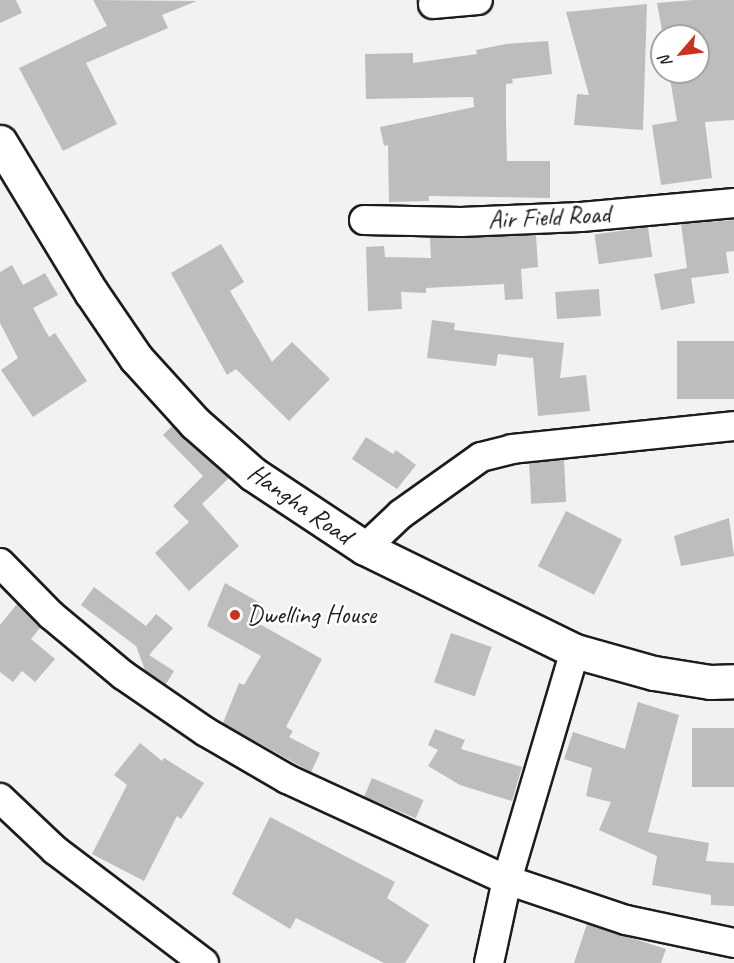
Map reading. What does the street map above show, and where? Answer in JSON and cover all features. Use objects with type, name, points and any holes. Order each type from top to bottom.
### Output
[{"type":"highway","name":"Hangha Road","points":[[0,142],[91,292],[136,358],[173,398],[253,474],[364,548],[575,651],[654,673],[710,682],[734,681]]},
{"type":"street","points":[[433,3],[478,0]]},
{"type":"street","name":"Air Field Road","points":[[364,220],[460,222],[581,217],[734,203]]},
{"type":"street","points":[[364,548],[401,514],[480,457],[512,449],[734,426]]},
{"type":"street","points":[[0,563],[51,615],[123,675],[206,732],[287,779],[507,880],[626,920],[734,943]]},
{"type":"street","points":[[489,963],[507,880],[575,651]]},
{"type":"street","points":[[0,798],[55,850],[204,963]]},
{"type":"building","points":[[0,0],[16,0],[22,13],[0,23]]},
{"type":"building","points":[[93,0],[197,1],[162,15],[168,28],[86,63],[117,124],[63,151],[19,68],[107,26]]},
{"type":"building","points":[[734,0],[734,120],[705,122],[712,178],[661,185],[652,125],[677,121],[671,84],[710,84],[710,24],[661,24],[657,3]]},
{"type":"building","points":[[647,4],[643,130],[574,125],[577,94],[589,95],[566,12]]},
{"type":"building","points":[[548,41],[552,74],[512,79],[513,83],[506,84],[506,123],[507,161],[550,161],[550,198],[429,196],[429,201],[389,202],[388,145],[384,146],[380,127],[474,107],[473,97],[366,99],[365,54],[413,53],[413,63],[477,54],[476,50],[506,44]]},
{"type":"building","points":[[734,220],[734,251],[726,252],[729,273],[691,278],[695,303],[661,310],[654,274],[687,268],[681,224]]},
{"type":"building","points":[[648,227],[652,257],[599,264],[595,235]]},
{"type":"building","points":[[536,235],[538,267],[521,269],[523,299],[505,300],[504,284],[426,288],[426,293],[401,292],[402,309],[368,311],[366,247],[384,246],[385,257],[431,258],[430,238]]},
{"type":"building","points":[[221,244],[244,282],[230,291],[272,362],[292,342],[330,379],[289,421],[236,369],[227,375],[171,273]]},
{"type":"building","points":[[12,265],[23,285],[45,273],[58,295],[33,308],[49,337],[55,333],[87,381],[33,417],[1,370],[18,358],[0,323],[0,272]]},
{"type":"building","points":[[599,289],[601,316],[557,319],[555,292]]},
{"type":"building","points":[[432,320],[455,323],[454,330],[564,343],[560,378],[586,375],[590,411],[538,416],[533,358],[498,354],[496,366],[427,358]]},
{"type":"building","points":[[677,341],[734,341],[734,399],[677,399]]},
{"type":"building","points":[[172,426],[229,478],[202,504],[239,546],[189,591],[155,553],[189,522],[173,506],[203,476],[163,435]]},
{"type":"building","points":[[366,437],[393,454],[396,450],[416,465],[397,489],[352,459]]},
{"type":"building","points":[[564,460],[566,502],[531,504],[529,462]]},
{"type":"building","points":[[566,511],[622,540],[594,595],[538,566]]},
{"type":"building","points":[[729,518],[734,556],[681,566],[674,536]]},
{"type":"building","points":[[225,583],[262,604],[256,622],[322,659],[286,727],[293,731],[289,737],[320,753],[311,772],[223,723],[239,683],[244,685],[261,656],[207,626]]},
{"type":"building","points":[[94,587],[146,626],[156,614],[173,628],[149,655],[174,671],[166,684],[145,670],[136,646],[81,605]]},
{"type":"building","points":[[17,604],[40,628],[31,639],[55,659],[35,682],[22,671],[13,682],[0,672],[0,625]]},
{"type":"building","points":[[451,633],[492,647],[475,696],[434,682]]},
{"type":"building","points":[[638,702],[679,715],[648,832],[709,843],[706,861],[734,863],[734,906],[711,905],[711,895],[652,885],[657,856],[599,830],[611,802],[586,796],[592,768],[564,759],[573,732],[625,749]]},
{"type":"building","points":[[692,728],[734,728],[734,787],[692,787]]},
{"type":"building","points":[[435,729],[465,740],[461,749],[522,767],[512,801],[460,785],[428,766],[438,750],[428,745]]},
{"type":"building","points":[[140,743],[162,761],[164,758],[204,783],[181,819],[177,816],[144,881],[92,854],[127,785],[114,775]]},
{"type":"building","points":[[372,778],[424,800],[416,818],[364,796]]},
{"type":"building","points":[[270,817],[395,882],[387,898],[429,925],[405,963],[384,963],[296,918],[290,929],[232,894]]},
{"type":"building","points":[[587,924],[666,949],[661,963],[574,963]]},
{"type":"place","name":"Dwelling House","points":[[235,615]]}]
